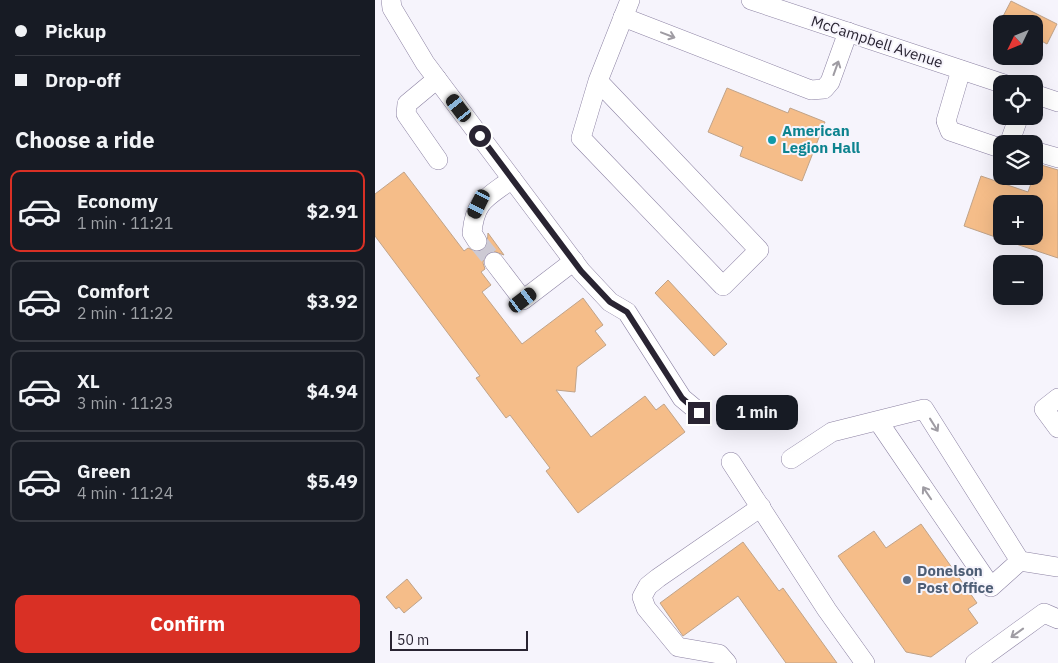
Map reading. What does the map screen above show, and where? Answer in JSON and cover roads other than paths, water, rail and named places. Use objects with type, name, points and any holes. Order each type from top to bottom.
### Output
[{"type":"street","points":[[391,0],[392,8],[425,63],[574,261],[610,302],[627,312],[682,398],[699,413]]},
{"type":"street","points":[[598,80],[759,250],[723,286],[581,138],[598,80],[630,0]]},
{"type":"street","name":"McCampbell Avenue","points":[[751,0],[993,80]]},
{"type":"street","points":[[623,17],[811,90],[824,89],[830,82],[848,32]]},
{"type":"street","points":[[961,70],[946,121],[950,131],[993,146]]},
{"type":"street","points":[[437,79],[407,104],[406,114],[438,160]]},
{"type":"street","points":[[1043,97],[1058,102]]},
{"type":"street","points":[[1043,154],[1058,158]]},
{"type":"street","points":[[477,241],[472,233],[473,216],[479,204],[512,179]]},
{"type":"street","points":[[494,262],[523,300],[574,261]]},
{"type":"street","points":[[1058,398],[1044,409],[1058,428]]},
{"type":"street","points":[[791,459],[832,432],[924,409],[1020,561],[1058,567]]},
{"type":"street","points":[[878,420],[991,587],[1020,561]]},
{"type":"street","points":[[731,462],[827,610],[865,663]]},
{"type":"street","points":[[727,663],[719,654],[678,647],[646,608],[642,597],[648,586],[658,578],[761,507]]},
{"type":"street","points":[[975,663],[1044,613],[1058,619]]},
{"type":"tunnel","points":[[477,241],[494,262]]},
{"type":"place","name":"American Legion Hall","points":[[772,140]]},
{"type":"place","name":"Donelson Post Office","points":[[907,580]]}]
